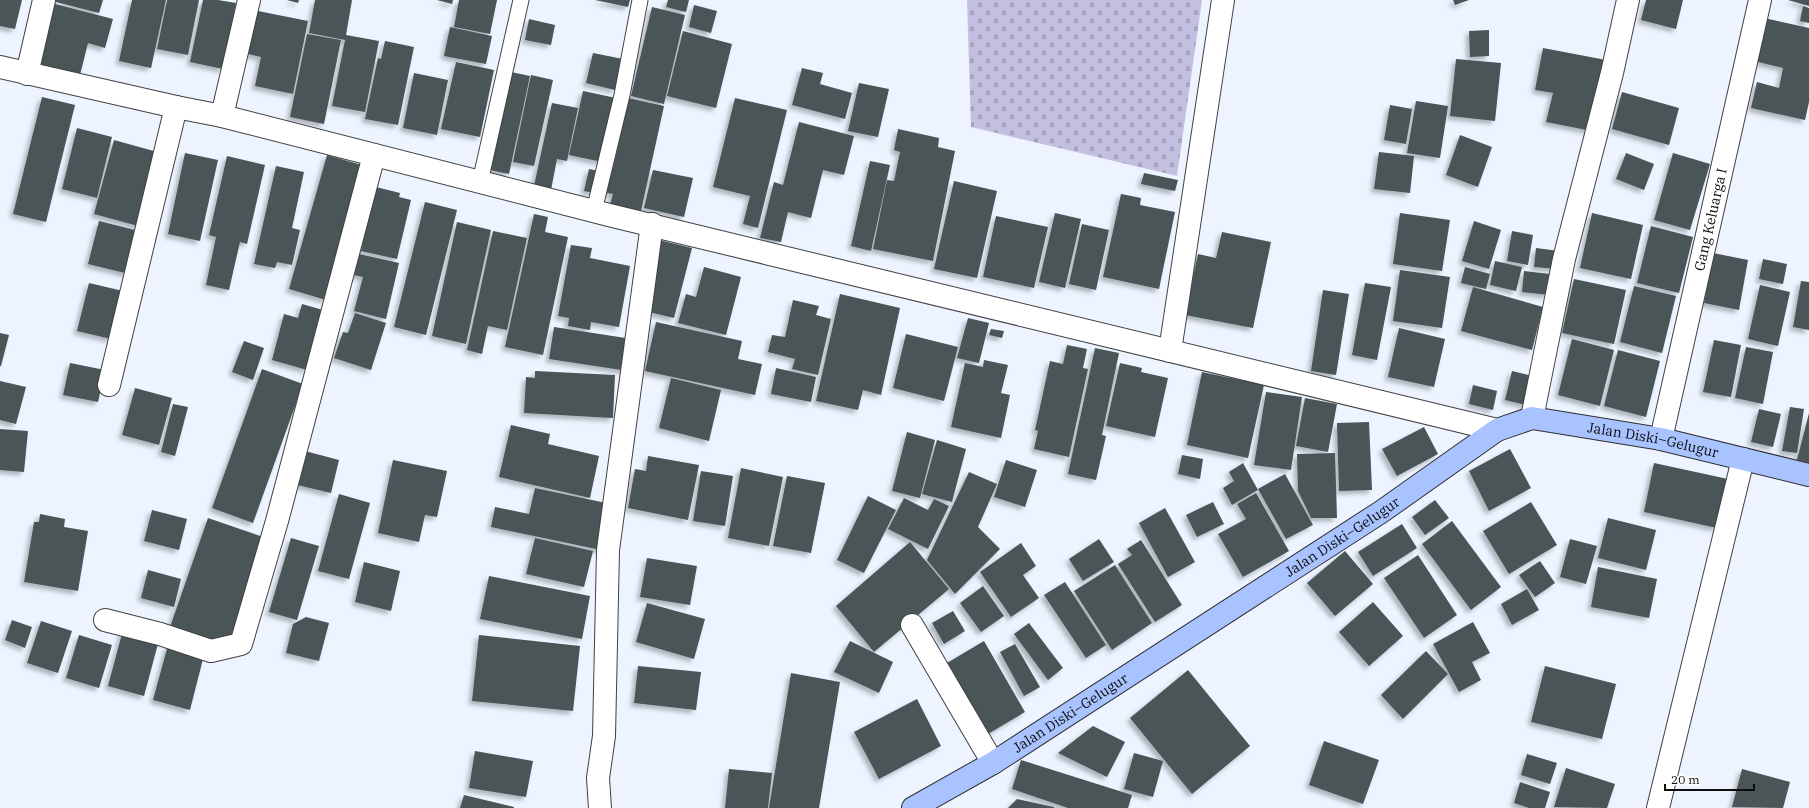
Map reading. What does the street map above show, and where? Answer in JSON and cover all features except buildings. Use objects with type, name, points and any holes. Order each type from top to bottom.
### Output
[{"type":"main road","name":"Jalan Diski–Gelugur","points":[[913,808],[993,763],[1381,512],[1497,430],[1532,418],[1661,439],[1809,475]]},
{"type":"street","points":[[27,74],[44,0]]},
{"type":"street","points":[[222,116],[249,0]]},
{"type":"street","points":[[1170,351],[1223,0]]},
{"type":"street","points":[[1532,418],[1564,259],[1612,73],[1628,0]]},
{"type":"street","name":"Gang Keluarga I","points":[[1661,439],[1760,0]]},
{"type":"street","points":[[0,67],[222,116],[594,211],[1497,430]]},
{"type":"street","points":[[108,385],[176,107]]},
{"type":"street","points":[[105,620],[160,634],[211,652],[241,644],[277,521],[374,155]]},
{"type":"street","points":[[600,808],[598,778],[604,736],[608,550],[652,224]]},
{"type":"street","points":[[1658,808],[1743,458]]},
{"type":"street","points":[[912,625],[993,763]]},
{"type":"lane","points":[[480,182],[521,0]]},
{"type":"lane","points":[[594,211],[622,95],[640,0]]},
{"type":"green space","points":[[967,0],[1202,0],[1177,176],[971,127]]}]
